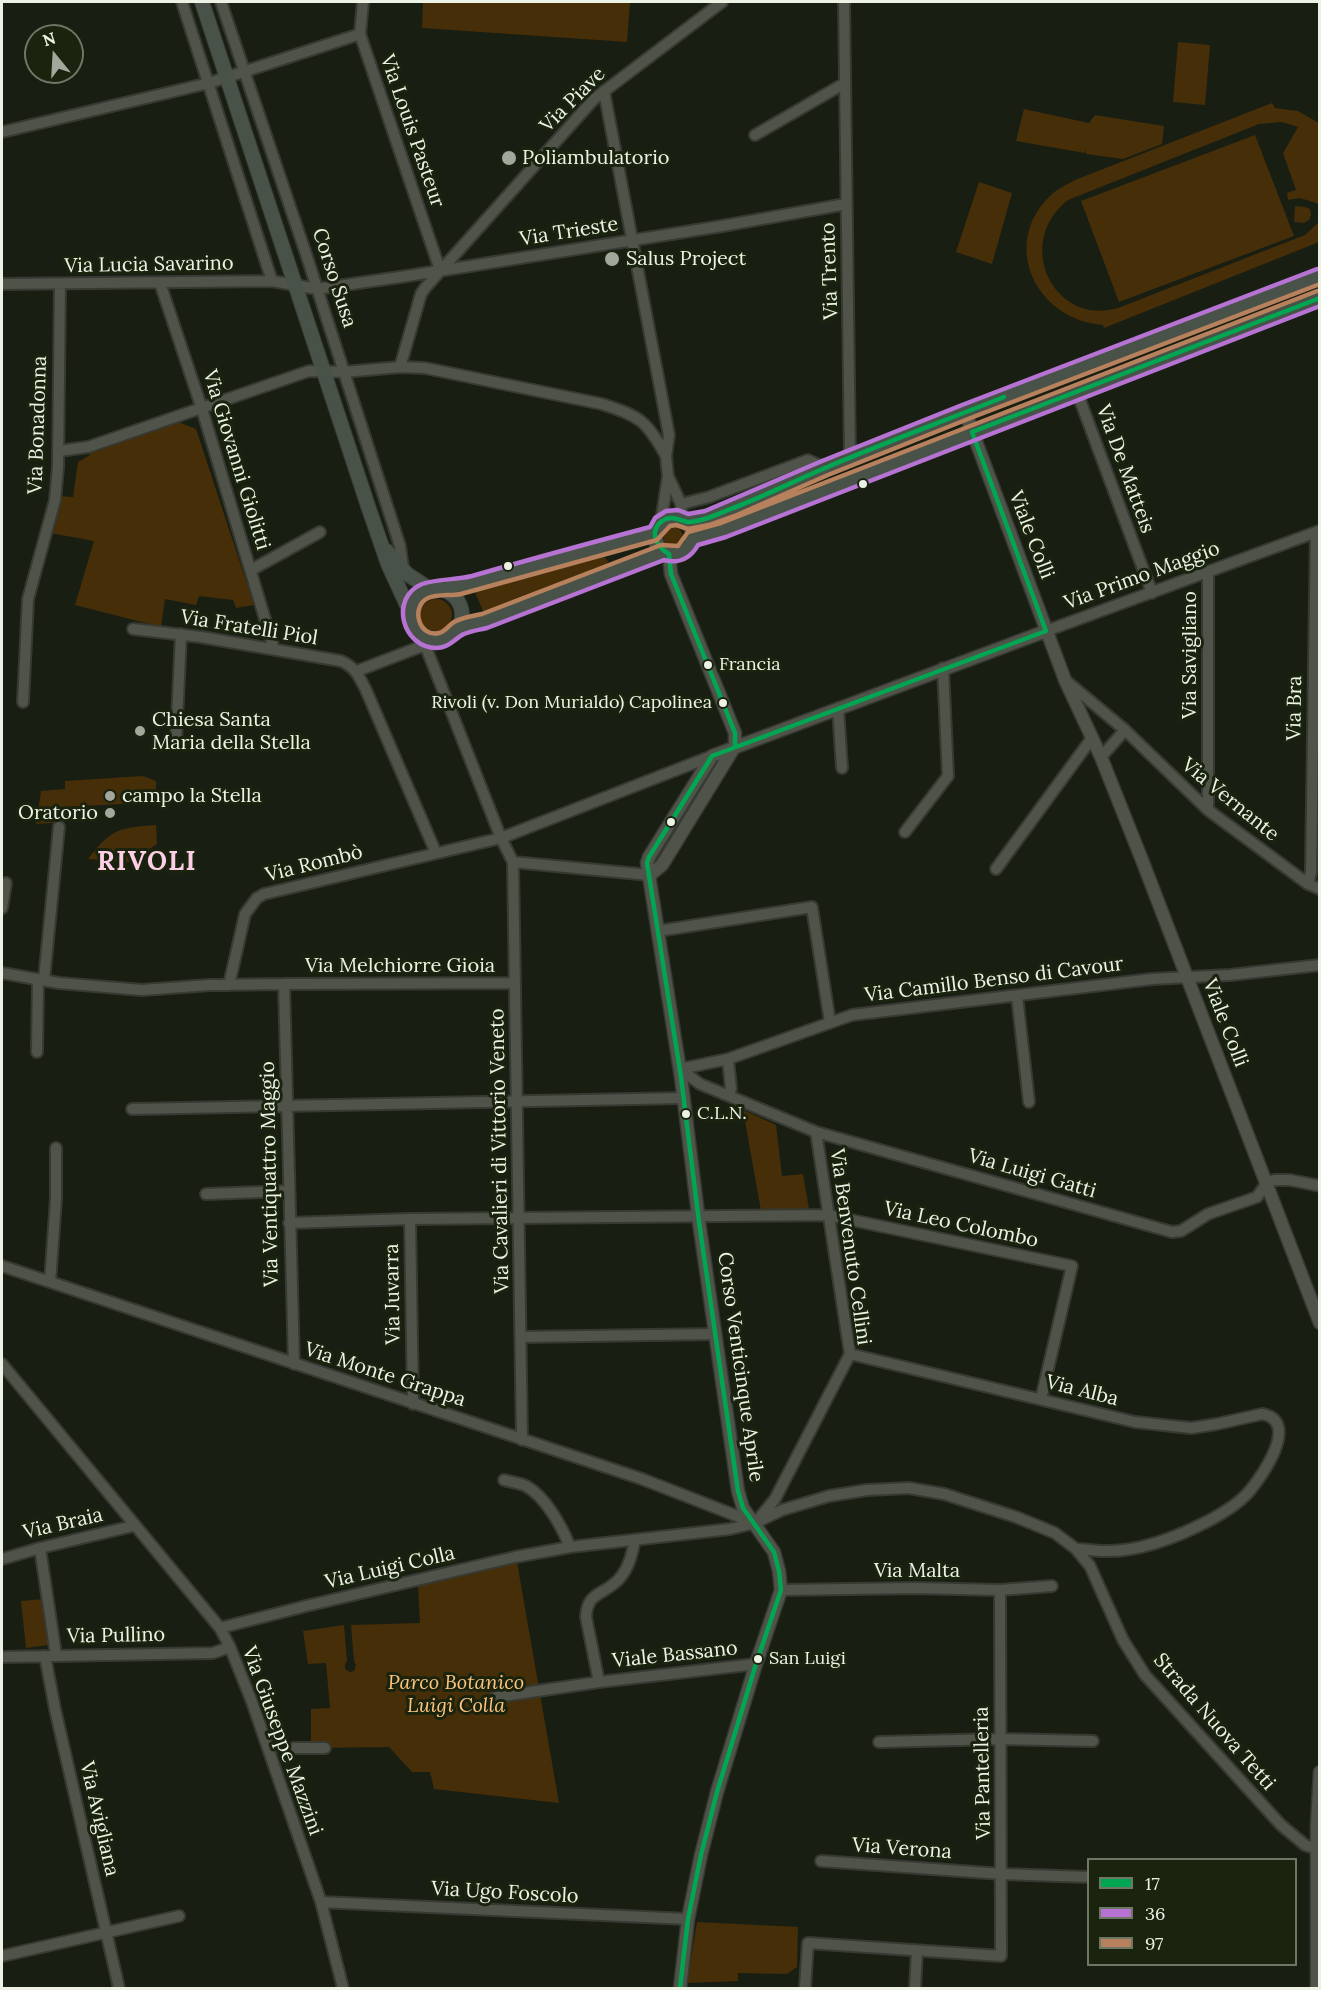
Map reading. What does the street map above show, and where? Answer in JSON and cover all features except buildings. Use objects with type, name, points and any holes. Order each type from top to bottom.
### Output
[{"type":"main road","name":"Corso Susa","points":[[202,2],[382,545],[410,612]]},
{"type":"main road","points":[[437,590],[454,595],[461,606],[462,619],[459,628],[450,637],[426,642],[410,622],[410,612],[415,599],[421,593],[658,527],[672,517],[684,521],[717,515],[825,468],[965,412],[1320,276]]},
{"type":"main road","points":[[692,539],[723,530],[1320,298]]},
{"type":"main road","points":[[459,628],[484,621],[666,553],[684,552],[690,545],[692,530],[684,521]]},
{"type":"main road","points":[[658,527],[656,543],[666,553]]},
{"type":"main road","name":"Corso Susa","points":[[382,545],[403,569],[437,590]]},
{"type":"street","points":[[182,2],[272,281]]},
{"type":"street","name":"Corso Susa","points":[[221,2],[400,546],[403,569]]},
{"type":"street","name":"Via Louis Pasteur","points":[[363,2],[360,34],[440,270]]},
{"type":"street","name":"Via Piave","points":[[400,367],[421,294],[440,270],[594,99],[722,2]]},
{"type":"street","name":"Via Trento","points":[[844,2],[850,458]]},
{"type":"street","points":[[2,132],[209,83],[360,34]]},
{"type":"street","points":[[755,135],[845,83]]},
{"type":"street","points":[[604,91],[669,435],[666,456],[668,476],[658,527]]},
{"type":"street","name":"Via Trieste","points":[[296,286],[317,289],[846,204]]},
{"type":"street","name":"Via Lucia Savarino","points":[[2,284],[272,281],[296,286]]},
{"type":"street","name":"Via Giovanni Giolitti","points":[[160,283],[202,409],[274,649]]},
{"type":"street","name":"Via Bonadonna","points":[[23,702],[28,599],[55,500],[58,452],[60,284]]},
{"type":"street","points":[[58,452],[88,447],[309,371],[344,372],[400,367],[425,368],[602,404],[640,420],[652,431],[666,456]]},
{"type":"street","name":"Via De Matteis","points":[[1077,392],[1152,593]]},
{"type":"street","name":"Viale Colli","points":[[965,412],[1065,680],[1101,757],[1320,1323]]},
{"type":"street","points":[[681,504],[709,497],[808,460],[825,468]]},
{"type":"street","points":[[668,476],[681,504],[684,521]]},
{"type":"street","points":[[251,570],[320,532]]},
{"type":"street","name":"Via Primo Maggio","points":[[712,756],[943,668],[1318,532]]},
{"type":"street","name":"Via Bra","points":[[1308,884],[1311,872],[1318,532]]},
{"type":"street","points":[[436,854],[357,671],[426,642],[501,838],[513,862],[650,875],[662,865],[735,746],[735,733],[671,574],[666,553]]},
{"type":"street","name":"Via Savigliano","points":[[1208,573],[1209,810]]},
{"type":"street","name":"Via Fratelli Piol","points":[[133,629],[181,634],[340,661],[357,671]]},
{"type":"street","points":[[176,741],[181,634]]},
{"type":"street","points":[[905,832],[948,776],[943,668]]},
{"type":"street","name":"Via Vernante","points":[[1065,680],[1125,730],[1209,810],[1308,884],[1320,889]]},
{"type":"street","points":[[838,708],[842,768]]},
{"type":"street","points":[[1101,757],[1125,730]]},
{"type":"street","points":[[996,869],[1092,738]]},
{"type":"street","name":"Via Rombò","points":[[229,985],[245,914],[257,898],[264,894],[501,838],[712,756]]},
{"type":"street","name":"Corso Venticinque Aprile","points":[[680,1989],[688,1919],[701,1855],[717,1792],[781,1590],[774,1552],[743,1508],[738,1491],[680,1069],[647,863],[649,856],[712,756]]},
{"type":"street","points":[[37,1052],[41,980],[59,827]]},
{"type":"street","name":"Via Cavalieri di Vittorio Veneto","points":[[513,862],[522,1440]]},
{"type":"street","points":[[2,908],[6,883]]},
{"type":"street","points":[[658,930],[812,907],[831,1022]]},
{"type":"street","name":"Via Camillo Benso di Cavour","points":[[680,1069],[728,1059],[852,1015],[1159,978],[1186,978],[1320,964]]},
{"type":"street","points":[[2,973],[41,980],[142,990],[284,984]]},
{"type":"street","name":"Via Melchiorre Gioia","points":[[284,984],[515,983]]},
{"type":"street","name":"Via Ventiquattro Maggio","points":[[284,984],[294,1364]]},
{"type":"street","points":[[1017,996],[1029,1102]]},
{"type":"street","points":[[728,1059],[732,1097]]},
{"type":"street","name":"Via Luigi Gatti","points":[[680,1069],[700,1084],[816,1132],[1172,1232],[1181,1231],[1208,1214],[1257,1197],[1266,1184]]},
{"type":"street","points":[[132,1109],[684,1098]]},
{"type":"street","name":"Via Benvenuto Cellini","points":[[755,1523],[775,1499],[850,1354],[816,1132]]},
{"type":"street","points":[[50,1282],[56,1199],[56,1148]]},
{"type":"street","points":[[1266,1184],[1274,1180],[1290,1180],[1320,1185]]},
{"type":"street","points":[[206,1194],[288,1191]]},
{"type":"street","name":"Via Leo Colombo","points":[[289,1223],[410,1219],[827,1215],[1071,1266],[1041,1399]]},
{"type":"street","name":"Via Juvarra","points":[[410,1219],[413,1404]]},
{"type":"street","name":"Via Monte Grappa","points":[[2,1266],[642,1479],[755,1523]]},
{"type":"street","points":[[521,1337],[716,1334]]},
{"type":"street","name":"Via Alba","points":[[850,1354],[1135,1422],[1191,1428],[1262,1414],[1269,1415],[1279,1427],[1280,1435],[1275,1449],[1256,1485],[1244,1498],[1214,1518],[1150,1545],[1103,1551],[1076,1549]]},
{"type":"street","name":"Via Giuseppe Mazzini","points":[[2,1364],[133,1526],[220,1628],[271,1748],[321,1902],[343,1989]]},
{"type":"street","points":[[504,1480],[525,1485],[533,1491],[559,1523],[570,1547]]},
{"type":"street","name":"Strada Nuova Tetti","points":[[755,1523],[782,1510],[829,1497],[867,1490],[909,1488],[944,1494],[1016,1517],[1055,1533],[1076,1549],[1090,1566],[1123,1640],[1145,1675],[1281,1825],[1305,1845],[1318,1849]]},
{"type":"street","name":"Via Luigi Colla","points":[[220,1628],[489,1562],[570,1547],[730,1529],[755,1523]]},
{"type":"street","name":"Via Braia","points":[[2,1559],[133,1526]]},
{"type":"street","name":"Viale Bassano","points":[[598,1682],[586,1607],[595,1596],[618,1580],[632,1557],[635,1540]]},
{"type":"street","name":"Via Avigliana","points":[[40,1548],[55,1708],[119,1989]]},
{"type":"street","name":"Via Malta","points":[[781,1590],[915,1588],[1000,1590],[1052,1586]]},
{"type":"street","name":"Via Pantelleria","points":[[916,1951],[1001,1956],[1000,1590]]},
{"type":"street","name":"Via Pullino","points":[[2,1658],[213,1653],[230,1647]]},
{"type":"street","name":"Viale Bassano","points":[[496,1697],[598,1682],[756,1664]]},
{"type":"street","points":[[879,1742],[999,1739],[1093,1741]]},
{"type":"street","points":[[294,1748],[325,1748]]},
{"type":"street","points":[[1317,1989],[1320,1772]]},
{"type":"street","name":"Via Verona","points":[[821,1861],[1002,1874],[1087,1877]]},
{"type":"street","name":"Via Ugo Foscolo","points":[[321,1902],[688,1919]]},
{"type":"street","points":[[2,1956],[179,1916]]},
{"type":"street","points":[[805,1989],[808,1943],[916,1951],[915,1989]]},
{"type":"green space","points":[[423,2],[630,2],[627,42],[422,28]]},
{"type":"green space","points":[[1178,42],[1210,45],[1205,105],[1173,102]]},
{"type":"green space","points":[[1272,103],[1275,108],[1298,111],[1319,123],[1319,204],[1300,198],[1288,200],[1287,193],[1296,190],[1283,153],[1298,127],[1282,122],[1259,124],[1068,200],[1052,218],[1044,238],[1043,258],[1048,277],[1060,294],[1075,305],[1095,311],[1118,308],[1305,235],[1319,222],[1319,242],[1104,328],[1103,325],[1079,320],[1059,309],[1043,295],[1032,276],[1027,256],[1028,235],[1036,214],[1051,195],[1075,180]]},
{"type":"green space","points":[[1024,109],[1089,123],[1095,115],[1164,126],[1162,144],[1123,159],[1086,154],[1086,149],[1085,153],[1016,141]]},
{"type":"green space","points":[[1255,135],[1294,236],[1119,302],[1081,201]]},
{"type":"green space","points":[[979,182],[1012,193],[992,264],[956,252]]},
{"type":"green space","points":[[1295,206],[1310,209],[1309,220],[1304,223],[1294,222]]},
{"type":"green space","points":[[171,419],[196,429],[254,605],[236,608],[233,600],[199,596],[196,605],[165,599],[161,627],[75,605],[94,541],[50,533],[57,496],[73,497],[78,462],[90,455],[88,447]]},
{"type":"green space","points":[[673,527],[680,530],[683,537],[680,544],[673,547],[666,544],[663,537],[666,530]]},
{"type":"green space","points":[[604,557],[608,561],[607,565],[484,613],[475,592]]},
{"type":"green space","points":[[436,599],[447,604],[452,615],[447,626],[436,631],[425,626],[420,615],[425,604]]},
{"type":"green space","name":"campo la Stella","points":[[143,776],[156,781],[156,802],[65,807],[66,822],[36,824],[41,791],[65,789],[65,781]]},
{"type":"green space","points":[[156,825],[157,844],[139,856],[137,863],[88,859],[110,835],[117,831]]},
{"type":"green space","points":[[743,1110],[776,1125],[782,1176],[803,1174],[809,1209],[761,1211]]},
{"type":"green space","name":"Parco Botanico Luigi Colla","points":[[517,1562],[559,1803],[434,1789],[430,1772],[412,1772],[389,1747],[311,1748],[311,1709],[330,1708],[326,1663],[308,1664],[303,1631],[344,1625],[347,1661],[345,1669],[350,1672],[354,1671],[356,1665],[351,1625],[420,1623],[418,1585]]},
{"type":"green space","points":[[44,1599],[49,1645],[26,1648],[21,1601]]},
{"type":"green space","points":[[697,1922],[798,1927],[797,1967],[787,1974],[738,1973],[738,1981],[687,1983]]},
{"type":"tunnel","points":[[273,1748],[294,1748]]},
{"type":"transit line","name":"36","points":[[1317,269],[962,405],[705,511],[688,514],[678,510],[666,511],[655,518],[650,527],[472,576],[422,584],[412,591],[406,600],[403,610],[404,621],[415,640],[425,646],[445,647],[464,634],[487,628],[664,560],[684,559],[698,545],[726,537],[1320,306]]},
{"type":"transit line","name":"97","points":[[1317,291],[721,523],[688,532],[678,546],[661,545],[482,614],[457,620],[439,633],[426,631],[419,621],[419,608],[428,598],[461,594],[657,540],[670,526],[676,525],[688,529],[709,525],[968,419],[1320,284]]},
{"type":"transit line","name":"17","points":[[680,1988],[688,1919],[701,1855],[717,1792],[781,1590],[774,1552],[743,1508],[738,1491],[699,1222],[681,1077],[647,863],[649,857],[712,756],[1046,631],[972,432],[1320,298]]},
{"type":"transit line","name":"17","points":[[735,746],[735,733],[671,574],[669,554],[656,539],[658,525],[669,518],[688,522],[713,516],[847,459],[1004,397]]},
{"type":"place","name":"Poliambulatorio","points":[[509,158]]},
{"type":"place","name":"Salus Project","points":[[612,259]]},
{"type":"place","name":"Francia","points":[[708,665]]},
{"type":"place","name":"Rivoli (v. Don Murialdo) Capolinea","points":[[723,703]]},
{"type":"place","name":"Chiesa Santa Maria della Stella","points":[[140,731]]},
{"type":"place","name":"campo la Stella","points":[[110,796]]},
{"type":"place","name":"Oratorio","points":[[110,813]]},
{"type":"place","name":"C.L.N.","points":[[686,1114]]},
{"type":"place","name":"San Luigi","points":[[758,1659]]},
{"type":"district","name":"RIVOLI","points":[[147,863]]}]
